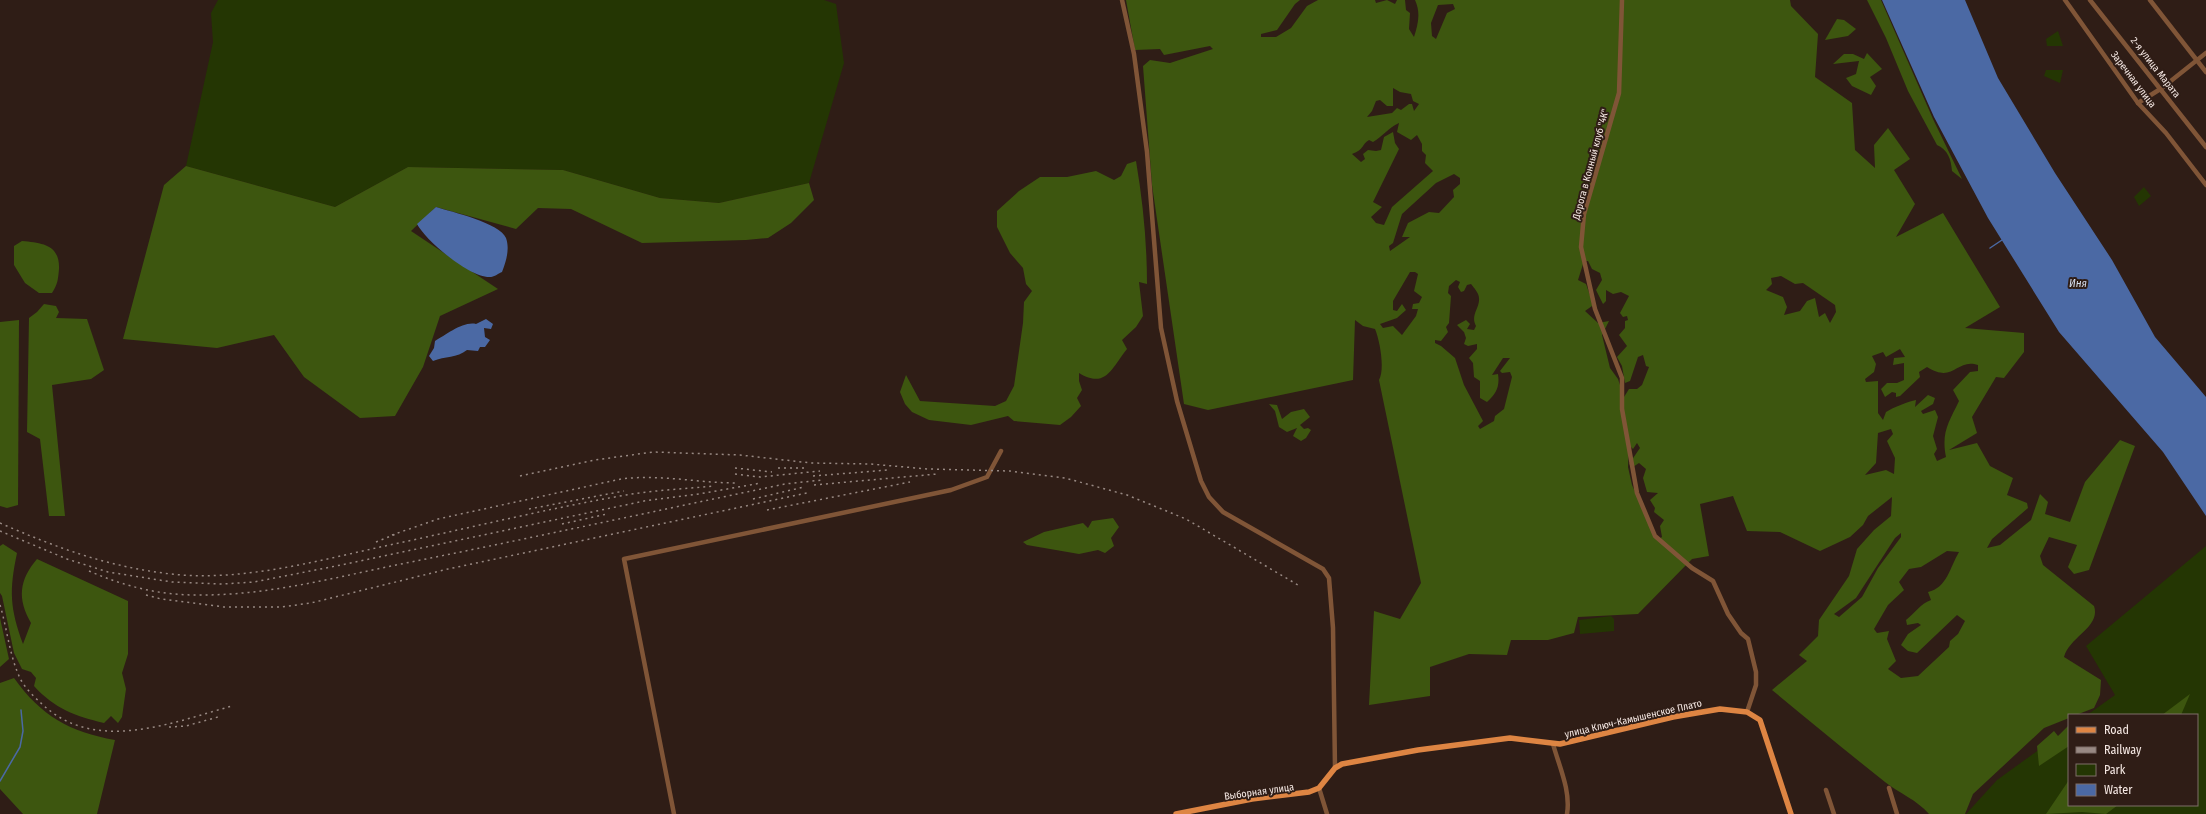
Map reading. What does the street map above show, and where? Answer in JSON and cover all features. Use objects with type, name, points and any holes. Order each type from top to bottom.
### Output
[{"type":"main road","name":"улица Ключ-Камышенское Плато","points":[[1335,768],[1342,764],[1367,759],[1498,739],[1521,738],[1553,744],[1708,711],[1728,709],[1747,712],[1756,716],[1762,723],[1791,814]]},
{"type":"main road","points":[[1319,788],[1335,768]]},
{"type":"main road","name":"Выборная улица","points":[[1176,814],[1252,799],[1302,794],[1319,788]]},
{"type":"street","points":[[1122,0],[1134,54],[1147,152],[1161,328],[1177,401],[1201,481],[1209,497],[1223,512],[1323,569],[1329,578],[1333,628],[1335,768]]},
{"type":"street","name":"Дорога в Конный клуб \"4К\"","points":[[1622,0],[1619,93],[1584,214],[1581,247],[1595,310],[1622,378],[1622,409],[1637,493],[1656,536],[1692,568],[1713,581],[1728,614],[1741,633],[1748,639],[1752,651],[1756,685],[1747,712]]},
{"type":"street","name":"Заречная улица","points":[[2065,0],[2138,103],[2166,133],[2206,185]]},
{"type":"street","name":"2-я улица Марата","points":[[2090,0],[2162,88],[2206,147]]},
{"type":"street","points":[[2150,0],[2206,72]]},
{"type":"street","points":[[2138,103],[2162,88],[2206,53]]},
{"type":"street","points":[[674,814],[624,559],[951,490],[987,476],[1001,451]]},
{"type":"street","points":[[1553,744],[1565,786],[1568,806],[1567,814]]},
{"type":"street","points":[[1319,788],[1327,814]]},
{"type":"street","points":[[1889,788],[1897,814]]},
{"type":"street","points":[[1826,790],[1834,814]]},
{"type":"green space","points":[[218,0],[824,0],[836,4],[844,63],[809,183],[719,203],[660,198],[563,170],[408,167],[335,207],[186,166],[213,42],[211,13]]},
{"type":"green space","points":[[1126,0],[1300,0],[1295,4],[1277,30],[1261,34],[1261,37],[1276,37],[1291,28],[1307,6],[1318,0],[1375,0],[1376,3],[1387,0],[1395,4],[1397,0],[1405,0],[1406,10],[1410,13],[1409,29],[1414,37],[1418,23],[1418,9],[1415,0],[1790,0],[1791,6],[1818,34],[1815,77],[1852,103],[1855,150],[1875,168],[1874,145],[1888,128],[1910,159],[1894,170],[1915,204],[1896,237],[1943,213],[2000,307],[1965,328],[2024,333],[2024,352],[2004,378],[1996,377],[1972,417],[1977,433],[1949,450],[1977,443],[1990,466],[2013,478],[2007,495],[2027,503],[2028,508],[1992,539],[1987,548],[2000,545],[2031,520],[2040,494],[2048,502],[2045,514],[2070,522],[2085,482],[2120,440],[2135,446],[2089,570],[2074,574],[2068,567],[2077,545],[2049,537],[2040,556],[2043,565],[2094,606],[2095,613],[2093,620],[2072,643],[2064,657],[2101,680],[2100,695],[2094,708],[2079,714],[2068,714],[2068,718],[2044,728],[1973,794],[1965,814],[1929,814],[1919,805],[1885,782],[1772,690],[1807,661],[1799,655],[1818,636],[1819,620],[1849,576],[1857,549],[1874,530],[1891,516],[1892,497],[1868,516],[1863,525],[1850,537],[1820,551],[1780,532],[1747,531],[1733,496],[1700,504],[1709,556],[1692,559],[1638,614],[1578,617],[1574,633],[1548,640],[1511,640],[1507,655],[1469,654],[1430,667],[1430,696],[1369,705],[1374,611],[1400,619],[1421,583],[1379,380],[1382,362],[1377,334],[1375,329],[1363,326],[1355,320],[1353,380],[1208,410],[1184,404],[1152,185],[1143,66],[1150,60],[1170,63],[1213,49],[1210,46],[1164,55],[1160,49],[1135,50]],"holes":[[[1453,4],[1455,9],[1447,13],[1436,39],[1432,36],[1431,23],[1438,5]],[[1393,88],[1400,92],[1411,94],[1413,101],[1419,104],[1414,111],[1412,104],[1409,104],[1401,110],[1397,108],[1392,113],[1367,117],[1372,111],[1376,101],[1380,100],[1387,106],[1393,106]],[[1399,123],[1397,132],[1411,140],[1417,135],[1422,144],[1422,151],[1426,155],[1425,163],[1433,171],[1392,207],[1384,225],[1376,223],[1371,217],[1382,207],[1373,202],[1399,149],[1395,143],[1393,132],[1384,137],[1381,150],[1368,150],[1363,154],[1365,159],[1361,162],[1352,154],[1361,149],[1369,140],[1373,142]],[[1454,174],[1460,178],[1460,184],[1453,190],[1454,197],[1439,213],[1429,212],[1408,223],[1402,237],[1410,237],[1390,251],[1389,246],[1393,243],[1402,214],[1436,183]],[[1584,261],[1588,261],[1592,269],[1600,273],[1602,280],[1596,290],[1603,304],[1606,301],[1606,290],[1613,294],[1621,292],[1629,296],[1620,313],[1623,317],[1627,316],[1628,320],[1625,321],[1625,328],[1619,335],[1627,346],[1617,357],[1622,366],[1625,383],[1630,381],[1638,357],[1643,355],[1646,366],[1649,367],[1642,385],[1637,389],[1629,389],[1624,397],[1618,379],[1610,368],[1602,335],[1609,321],[1598,323],[1585,311],[1592,306],[1595,309],[1586,284],[1578,280]],[[1410,272],[1415,272],[1418,274],[1414,291],[1422,297],[1419,303],[1413,304],[1412,309],[1418,309],[1416,316],[1402,335],[1393,326],[1383,328],[1380,324],[1397,318],[1406,310],[1402,304],[1397,311],[1393,310],[1393,301]],[[1781,276],[1795,284],[1803,283],[1835,305],[1836,312],[1830,323],[1825,313],[1819,317],[1815,298],[1807,301],[1800,311],[1784,315],[1787,307],[1783,297],[1766,290],[1772,284],[1771,278]],[[1456,280],[1460,282],[1458,287],[1461,292],[1464,291],[1467,285],[1471,284],[1479,296],[1479,302],[1474,318],[1476,326],[1474,330],[1467,329],[1470,324],[1466,320],[1457,325],[1464,332],[1466,338],[1464,344],[1468,346],[1477,344],[1477,349],[1469,358],[1473,363],[1474,377],[1480,381],[1480,398],[1487,402],[1493,396],[1498,386],[1498,374],[1492,375],[1503,358],[1510,358],[1500,371],[1502,373],[1510,372],[1512,377],[1504,409],[1495,416],[1494,421],[1480,429],[1478,426],[1483,421],[1464,385],[1455,358],[1435,343],[1435,340],[1441,341],[1448,332],[1446,327],[1449,323],[1451,296],[1448,293],[1449,286]],[[1900,349],[1905,357],[1894,358],[1893,365],[1904,363],[1904,380],[1897,383],[1887,383],[1881,389],[1885,397],[1892,392],[1896,393],[1896,397],[1900,396],[1920,377],[1919,372],[1927,367],[1936,372],[1943,373],[1965,365],[1978,365],[1978,371],[1970,372],[1953,390],[1959,401],[1949,421],[1945,434],[1946,457],[1937,461],[1934,454],[1937,449],[1933,436],[1938,417],[1935,410],[1923,414],[1921,411],[1933,404],[1935,398],[1928,395],[1915,407],[1916,400],[1896,407],[1886,412],[1883,420],[1878,413],[1878,381],[1866,382],[1865,379],[1874,372],[1876,364],[1872,356],[1883,352],[1886,357]],[[1891,429],[1893,434],[1887,441],[1895,458],[1894,474],[1886,470],[1865,475],[1876,463],[1878,433]],[[1637,443],[1640,448],[1629,464],[1633,467],[1639,463],[1646,469],[1643,478],[1647,492],[1658,493],[1650,500],[1655,508],[1654,512],[1664,520],[1660,526],[1662,537],[1657,540],[1632,485],[1628,467],[1629,445],[1633,449]],[[1901,533],[1901,537],[1878,568],[1862,597],[1839,617],[1834,614],[1856,598],[1895,538]],[[1947,551],[1959,552],[1944,582],[1934,590],[1928,592],[1931,600],[1921,606],[1906,620],[1907,625],[1918,623],[1921,625],[1908,634],[1901,645],[1908,651],[1917,653],[1957,615],[1965,621],[1958,634],[1950,641],[1949,647],[1918,676],[1901,678],[1888,669],[1896,661],[1887,639],[1889,631],[1877,633],[1874,629],[1888,605],[1904,590],[1899,582],[1909,569],[1921,567]]]},
{"type":"green space","points":[[1867,0],[1881,0],[1933,119],[1962,179],[1952,171],[1948,155],[1944,149],[1937,145],[1908,91],[1886,38]]},
{"type":"green space","points":[[1837,19],[1844,20],[1856,29],[1848,36],[1825,40]]},
{"type":"green space","points":[[2058,31],[2063,46],[2047,46],[2046,39]]},
{"type":"green space","points":[[1867,53],[1882,69],[1870,77],[1876,86],[1871,95],[1852,86],[1846,78],[1856,74],[1859,61],[1833,64],[1844,54],[1853,54],[1864,59]]},
{"type":"green space","points":[[2046,70],[2063,70],[2060,83],[2044,76]]},
{"type":"green space","points":[[1136,161],[1143,207],[1146,253],[1147,284],[1139,282],[1143,316],[1136,327],[1122,340],[1127,349],[1112,370],[1102,378],[1096,379],[1079,373],[1079,381],[1082,390],[1077,398],[1081,406],[1071,417],[1060,425],[1014,421],[1008,416],[971,425],[929,420],[912,412],[905,404],[900,392],[906,375],[920,401],[995,406],[1006,401],[1014,386],[1023,323],[1024,302],[1032,291],[1026,284],[1023,268],[1010,253],[997,227],[997,211],[1019,191],[1040,177],[1067,177],[1096,171],[1114,180],[1121,176],[1127,164]]},
{"type":"green space","points":[[186,166],[335,207],[408,167],[563,170],[660,198],[719,203],[809,183],[814,200],[791,223],[768,238],[642,243],[571,209],[538,208],[516,229],[436,207],[411,231],[498,289],[440,316],[423,367],[395,416],[360,418],[304,377],[274,335],[217,348],[123,339],[164,185]]},
{"type":"green space","points":[[2144,187],[2151,196],[2139,206],[2134,197]]},
{"type":"green space","points":[[22,241],[43,244],[53,250],[57,255],[59,269],[57,284],[52,293],[39,293],[25,283],[14,265],[14,246]]},
{"type":"green space","points":[[44,304],[56,306],[59,312],[56,318],[87,319],[104,370],[91,379],[52,385],[65,516],[49,516],[40,439],[27,432],[29,318]]},
{"type":"green space","points":[[19,320],[18,505],[7,508],[0,506],[0,322]]},
{"type":"green space","points":[[1269,404],[1277,405],[1282,419],[1291,412],[1304,409],[1310,417],[1300,425],[1304,429],[1308,428],[1311,430],[1306,438],[1301,441],[1293,436],[1297,428],[1287,432],[1279,427],[1275,411]]},
{"type":"green space","points":[[1113,518],[1119,527],[1111,538],[1114,546],[1105,553],[1098,550],[1079,554],[1027,545],[1023,542],[1044,532],[1083,523],[1088,528],[1092,521]]},
{"type":"green space","points":[[3,544],[17,553],[14,566],[12,599],[15,620],[23,644],[31,623],[26,614],[22,598],[22,590],[26,574],[37,559],[128,601],[128,654],[122,673],[126,689],[122,717],[118,723],[111,716],[104,723],[84,718],[58,706],[34,686],[36,678],[31,672],[22,669],[14,653],[2,596],[0,593],[0,546]]},
{"type":"green space","points":[[2206,546],[2206,814],[1966,814],[1997,780],[2068,729],[2068,806],[2198,806],[2198,714],[2088,714],[2115,695],[2086,646]]},
{"type":"green space","points":[[1611,616],[1614,619],[1614,631],[1580,634],[1579,620]]},
{"type":"green space","points":[[0,618],[9,659],[0,667]]},
{"type":"green space","points":[[14,678],[35,703],[58,720],[70,727],[84,732],[115,740],[97,814],[23,814],[0,789],[0,683]]},
{"type":"green space","points":[[2190,694],[2181,714],[2163,714]]},
{"type":"green space","points":[[2068,726],[2068,747],[2039,766],[2037,746],[2054,731],[2058,736]]},
{"type":"green space","points":[[2068,781],[2068,806],[2117,806],[2106,814],[2082,812],[2046,814]]},
{"type":"water","name":"Иня","points":[[1882,0],[1965,0],[1998,78],[2055,173],[2112,260],[2155,337],[2206,397],[2206,516],[2163,452],[2059,332],[1988,218],[1934,117]]},
{"type":"water","points":[[436,207],[475,219],[495,228],[502,233],[506,238],[508,251],[502,272],[491,277],[482,276],[461,266],[439,249],[417,224]]},
{"type":"water","points":[[486,319],[493,324],[491,329],[484,328],[485,337],[490,340],[485,347],[480,347],[478,351],[467,350],[455,356],[433,361],[429,356],[434,348],[435,341],[460,326],[476,324]]},
{"type":"waterway","points":[[1990,248],[2002,240]]},
{"type":"waterway","points":[[0,781],[20,747],[23,731],[21,710]]},
{"type":"railway","points":[[520,476],[595,460],[653,452],[740,455],[811,463],[870,464],[928,469],[1010,471],[1065,478],[1127,495],[1186,519],[1298,585]]},
{"type":"railway","points":[[735,468],[772,472]]},
{"type":"railway","points":[[778,468],[804,468]]},
{"type":"railway","points":[[813,476],[888,470]]},
{"type":"railway","points":[[735,474],[760,477],[820,471]]},
{"type":"railway","points":[[814,485],[937,474]]},
{"type":"railway","points":[[392,535],[438,519],[621,479],[665,478],[737,483]]},
{"type":"railway","points":[[89,571],[141,589],[182,595],[223,594],[277,589],[785,484],[822,480]]},
{"type":"railway","points":[[767,510],[910,482]]},
{"type":"railway","points":[[0,531],[67,559],[108,572],[172,582],[222,584],[254,582],[644,501],[699,494],[761,483]]},
{"type":"railway","points":[[0,523],[42,541],[126,567],[171,574],[198,576],[225,575],[252,573],[306,564],[535,513],[626,495],[714,486]]},
{"type":"railway","points":[[753,499],[804,487]]},
{"type":"railway","points":[[529,509],[624,491]]},
{"type":"railway","points":[[146,595],[161,599],[224,607],[281,607],[311,603],[448,569],[807,493]]},
{"type":"railway","points":[[562,524],[607,514]]},
{"type":"railway","points":[[376,542],[396,534]]},
{"type":"railway","points":[[0,605],[13,658],[21,680],[29,691],[42,704],[63,719],[85,728],[109,731],[134,730],[184,720],[232,706]]},
{"type":"railway","points":[[169,727],[186,726],[218,717]]}]
